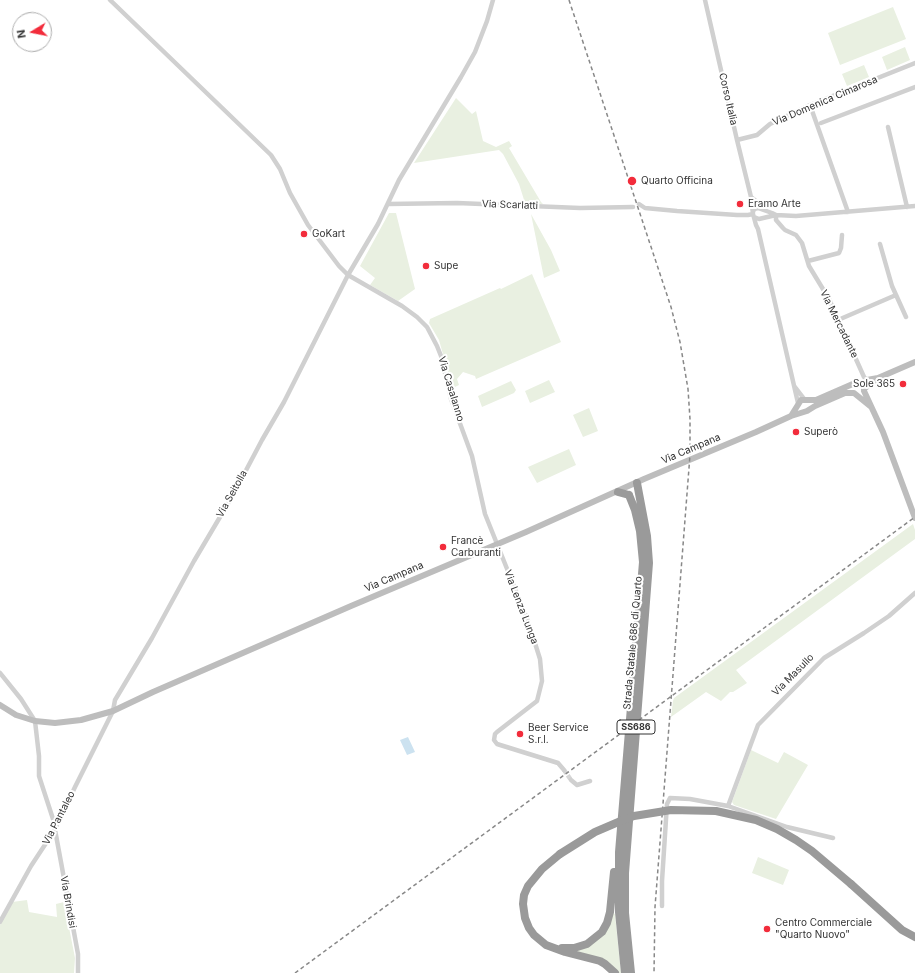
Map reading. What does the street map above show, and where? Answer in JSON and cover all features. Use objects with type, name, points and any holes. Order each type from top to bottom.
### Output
[{"type":"highway","points":[[618,492],[629,495],[634,484]]},
{"type":"highway","name":"Strada Statale 686 di Quarto","points":[[631,973],[625,914],[625,873],[649,563],[647,536],[634,484]]},
{"type":"highway","name":"Strada Statale 686 di Quarto","points":[[625,973],[619,912],[619,852],[643,562],[640,531],[635,510],[629,495]]},
{"type":"highway","points":[[616,973],[600,961],[565,952],[546,945],[534,935],[525,918],[523,904],[524,895],[535,876],[560,854],[595,832],[634,816],[671,810],[716,810],[756,820],[777,829],[812,851],[902,930],[915,937]]},
{"type":"highway","points":[[557,948],[582,946],[592,941],[602,932],[607,923],[610,912],[614,865],[619,852]]},
{"type":"main road","name":"Via Campana","points":[[863,388],[878,378],[915,362]]},
{"type":"main road","name":"Via Campana","points":[[0,705],[16,715],[35,721],[55,723],[81,720],[113,711],[153,692],[845,393],[860,394],[866,378],[878,378]]},
{"type":"main road","points":[[791,416],[801,400],[816,400],[857,383],[863,388],[883,432],[915,518]]},
{"type":"main road","points":[[854,384],[852,390],[870,406]]},
{"type":"main road","points":[[798,404],[798,409],[806,411],[809,404],[806,400]]},
{"type":"street","name":"Via Casalanno","points":[[110,0],[271,155],[280,169],[290,193],[308,225],[331,258],[348,275],[402,306],[412,313],[426,327],[441,356],[452,399],[472,456],[485,514],[496,544]]},
{"type":"street","name":"Via Seitolla","points":[[113,711],[115,700],[152,638],[284,402],[348,275],[414,155],[475,52],[493,0]]},
{"type":"street","name":"Corso Italia","points":[[705,0],[751,202],[756,216],[756,225],[758,228],[798,404]]},
{"type":"street","name":"Via Domenica Cimarosa","points":[[737,140],[757,135],[770,124],[810,105],[915,63]]},
{"type":"street","points":[[821,123],[915,87]]},
{"type":"street","points":[[810,105],[848,212]]},
{"type":"street","points":[[888,127],[907,207]]},
{"type":"street","name":"Corso Italia","points":[[751,198],[756,201],[760,209]]},
{"type":"street","name":"Via Scarlatti","points":[[388,204],[457,203],[580,208],[633,207]]},
{"type":"street","points":[[639,204],[645,208],[756,216],[796,216],[915,206]]},
{"type":"street","points":[[756,216],[754,209],[760,209],[776,215]]},
{"type":"street","points":[[756,216],[763,213],[760,209]]},
{"type":"street","name":"Via Mercadante","points":[[776,215],[776,220],[783,228],[796,235],[802,243],[818,283],[829,299],[866,378]]},
{"type":"street","points":[[808,261],[839,253],[842,235]]},
{"type":"street","points":[[880,244],[890,279],[906,317]]},
{"type":"street","points":[[838,320],[896,295]]},
{"type":"street","name":"Corso Italia","points":[[794,386],[806,400]]},
{"type":"street","name":"Via Lenza Lunga","points":[[496,544],[528,621],[540,659],[542,681],[537,701],[497,732],[494,740],[497,744],[558,763],[564,770]]},
{"type":"street","name":"Via Masullo","points":[[728,806],[758,725],[824,658],[889,616],[915,593]]},
{"type":"street","points":[[0,672],[21,699],[35,721]]},
{"type":"street","name":"Via Pantaleo","points":[[0,922],[54,831],[113,711]]},
{"type":"street","name":"Via Brindisi","points":[[35,721],[39,756],[39,776],[53,819],[54,831],[61,859],[78,954],[78,973]]},
{"type":"street","points":[[571,780],[577,785],[590,781]]},
{"type":"street","points":[[662,906],[662,881],[668,800],[672,798],[690,799],[728,806],[787,827],[833,838]]},
{"type":"green space","points":[[893,7],[906,39],[840,65],[828,33]]},
{"type":"green space","points":[[905,47],[910,60],[887,70],[882,57]]},
{"type":"green space","points":[[864,65],[869,77],[847,86],[842,74]]},
{"type":"green space","points":[[456,98],[472,114],[476,111],[483,141],[496,147],[509,141],[512,146],[509,148],[543,204],[525,203],[519,184],[503,154],[499,150],[414,163]]},
{"type":"green space","points":[[389,213],[396,213],[415,289],[398,301],[370,285],[375,278],[360,266]]},
{"type":"green space","points":[[531,214],[551,250],[560,271],[544,278]]},
{"type":"green space","points":[[532,274],[561,342],[476,379],[475,376],[463,372],[457,379],[459,385],[455,387],[452,386],[439,340],[429,323],[430,319],[500,288],[501,289]]},
{"type":"green space","points":[[549,380],[555,392],[530,403],[525,391]]},
{"type":"green space","points":[[511,381],[516,390],[514,393],[482,407],[478,396]]},
{"type":"green space","points":[[589,408],[598,431],[583,437],[573,415]]},
{"type":"green space","points":[[569,449],[576,465],[537,483],[528,467]]},
{"type":"green space","points":[[913,524],[915,539],[736,670],[747,683],[733,692],[730,692],[721,701],[706,692],[671,717],[674,698]]},
{"type":"green space","points":[[751,750],[778,763],[784,752],[808,765],[776,819],[734,805],[732,802]]},
{"type":"green space","points":[[758,857],[789,870],[783,885],[752,873]]},
{"type":"green space","points":[[27,900],[29,912],[57,917],[56,904],[64,902],[75,958],[74,973],[0,973],[0,925],[12,902]]},
{"type":"green space","points":[[613,913],[615,914],[621,973],[618,973],[575,951],[588,946]]},
{"type":"water","points":[[408,737],[415,752],[407,755],[400,740]]},
{"type":"tunnel","points":[[564,770],[571,780]]},
{"type":"railway","points":[[569,0],[671,307],[680,342],[688,389],[690,455],[655,907],[654,973]]},
{"type":"railway","points":[[295,973],[915,517]]},
{"type":"place","name":"Quarto Officina","points":[[632,181]]},
{"type":"place","name":"Eramo Arte","points":[[740,204]]},
{"type":"place","name":"GoKart","points":[[304,234]]},
{"type":"place","name":"Supe","points":[[426,266]]},
{"type":"place","name":"Sole 365","points":[[903,384]]},
{"type":"place","name":"Superò","points":[[796,432]]},
{"type":"place","name":"Francè Carburanti","points":[[443,547]]},
{"type":"place","name":"Beer Service S.r.l.","points":[[520,734]]},
{"type":"place","name":"Centro Commerciale \"Quarto Nuovo\"","points":[[767,929]]}]
